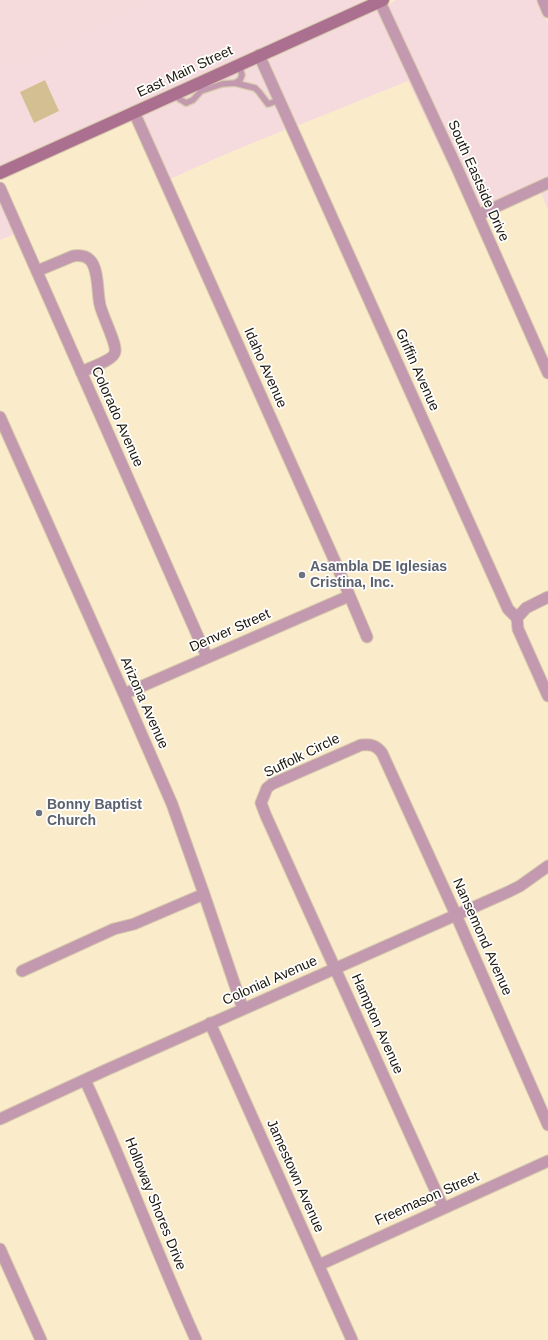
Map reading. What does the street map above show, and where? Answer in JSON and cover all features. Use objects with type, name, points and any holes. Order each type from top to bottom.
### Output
[{"type":"main road","name":"East Main Street","points":[[0,173],[381,1]]},
{"type":"street","points":[[543,0],[548,12]]},
{"type":"street","name":"South Eastside Drive","points":[[381,1],[548,373]]},
{"type":"street","name":"Griffin Avenue","points":[[259,55],[508,609],[516,618],[518,629],[548,696]]},
{"type":"street","name":"Idaho Avenue","points":[[134,112],[337,566],[367,637]]},
{"type":"street","points":[[478,215],[548,183]]},
{"type":"street","name":"Colorado Avenue","points":[[0,188],[207,657]]},
{"type":"street","points":[[37,272],[73,256],[79,255],[90,260],[94,267],[100,305],[116,352],[113,357],[81,372]]},
{"type":"street","name":"Arizona Avenue","points":[[0,417],[172,804],[243,1009]]},
{"type":"street","name":"Denver Street","points":[[124,694],[349,596]]},
{"type":"street","points":[[516,618],[526,608],[548,597]]},
{"type":"street","name":"Suffolk Circle","points":[[283,853],[261,803],[267,788],[272,784],[361,745],[370,744],[377,747],[382,753],[386,762]]},
{"type":"street","name":"Nansemond Avenue","points":[[386,762],[456,915],[548,1125]]},
{"type":"street","name":"Hampton Avenue","points":[[283,853],[443,1207]]},
{"type":"street","name":"Colonial Avenue","points":[[0,1119],[243,1009],[508,892],[548,866]]},
{"type":"street","points":[[22,971],[114,929],[134,924],[204,894]]},
{"type":"street","name":"Jamestown Avenue","points":[[210,1024],[352,1340]]},
{"type":"street","name":"Holloway Shores Drive","points":[[85,1080],[113,1141],[172,1289],[196,1340]]},
{"type":"street","name":"Freemason Street","points":[[318,1265],[443,1207],[548,1161]]},
{"type":"street","points":[[0,1249],[41,1340]]},
{"type":"lane","points":[[235,83],[240,80],[242,75],[239,64]]},
{"type":"lane","points":[[173,94],[186,103],[193,100],[201,91],[222,84],[235,83],[254,88],[268,104],[280,100]]},
{"type":"lane","points":[[190,87],[193,100]]},
{"type":"shaded area","points":[[0,0],[154,0],[0,73]]},
{"type":"shaded area","points":[[154,0],[369,0],[130,108],[129,107],[0,167],[0,73]]},
{"type":"shaded area","points":[[396,0],[537,0],[548,24],[548,177],[480,208],[387,5]]},
{"type":"shaded area","points":[[378,9],[470,211],[408,81],[297,126],[266,58]]},
{"type":"shaded area","points":[[257,62],[287,129],[170,179],[141,115]]},
{"type":"shaded area","points":[[548,189],[548,210],[541,193]]},
{"type":"shaded area","points":[[0,201],[15,234],[0,240]]},
{"type":"building","points":[[45,80],[59,111],[34,123],[20,92]]},
{"type":"place","name":"Asambla DE Iglesias Cristina, Inc.","points":[[302,575]]},
{"type":"place","name":"Bonny Baptist Church","points":[[39,813]]}]
